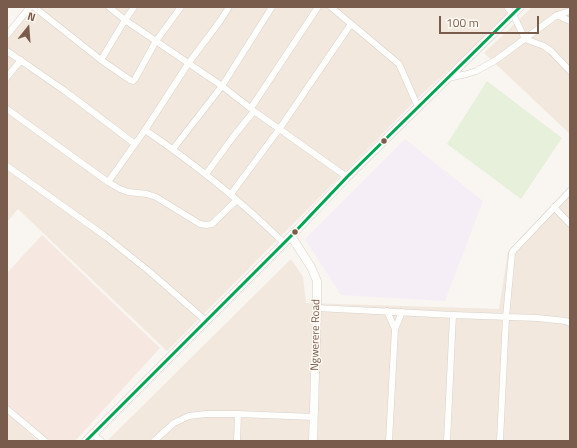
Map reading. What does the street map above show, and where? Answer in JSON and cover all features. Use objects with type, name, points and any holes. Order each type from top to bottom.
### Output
[{"type":"street","points":[[7,36],[30,7]]},
{"type":"street","points":[[34,7],[101,60],[133,81],[156,41],[181,7]]},
{"type":"street","points":[[109,7],[125,20],[222,86],[347,177]]},
{"type":"street","points":[[101,60],[134,7]]},
{"type":"street","points":[[108,182],[145,130],[188,64],[229,7]]},
{"type":"street","points":[[173,149],[222,86],[272,7]]},
{"type":"street","points":[[206,174],[252,109],[318,7]]},
{"type":"street","points":[[331,7],[399,64],[418,107]]},
{"type":"street","points":[[507,7],[513,14],[525,39],[544,46],[551,51],[570,71]]},
{"type":"street","points":[[86,441],[291,236],[347,177],[520,7]]},
{"type":"street","points":[[448,78],[476,71],[496,60],[557,15],[570,11]]},
{"type":"street","points":[[557,15],[570,21]]},
{"type":"street","points":[[231,194],[280,128],[351,24]]},
{"type":"street","points":[[7,51],[65,91],[135,144]]},
{"type":"street","points":[[7,77],[20,60]]},
{"type":"street","points":[[7,109],[108,182],[128,192],[147,194],[156,197],[200,224],[206,226],[212,224],[237,200]]},
{"type":"street","points":[[145,130],[173,149],[231,194],[284,243]]},
{"type":"street","points":[[7,166],[105,236],[150,272],[206,321]]},
{"type":"street","points":[[500,441],[506,317],[512,253],[570,191]]},
{"type":"street","points":[[554,207],[570,224]]},
{"type":"street","name":"Ngwerere Road","points":[[291,236],[311,267],[317,281],[313,441]]},
{"type":"street","points":[[317,308],[537,318],[566,320],[570,323]]},
{"type":"street","points":[[387,311],[395,329]]},
{"type":"street","points":[[389,441],[395,329],[402,312]]},
{"type":"street","points":[[447,441],[453,315]]},
{"type":"street","points":[[7,409],[45,441]]},
{"type":"street","points":[[154,441],[174,423],[189,416],[206,414],[238,414],[314,417]]},
{"type":"street","points":[[237,441],[238,414]]},
{"type":"street","points":[[93,434],[101,441]]},
{"type":"shaded area","points":[[25,7],[518,7],[422,94],[167,351],[18,209],[7,222],[7,30]]},
{"type":"shaded area","points":[[532,7],[570,7],[570,134],[484,53]]},
{"type":"shaded area","points":[[405,139],[483,201],[445,301],[341,295],[305,239]]},
{"type":"shaded area","points":[[570,186],[570,441],[107,441],[291,259],[303,277],[306,303],[499,309],[508,251]]},
{"type":"shaded area","points":[[42,235],[160,348],[75,441],[49,441],[7,404],[7,273]]},
{"type":"shaded area","points":[[7,413],[38,441],[7,441]]},
{"type":"green space","points":[[487,81],[562,138],[521,199],[447,144]]},
{"type":"transit line","points":[[86,441],[291,236],[347,177],[520,7]]}]
